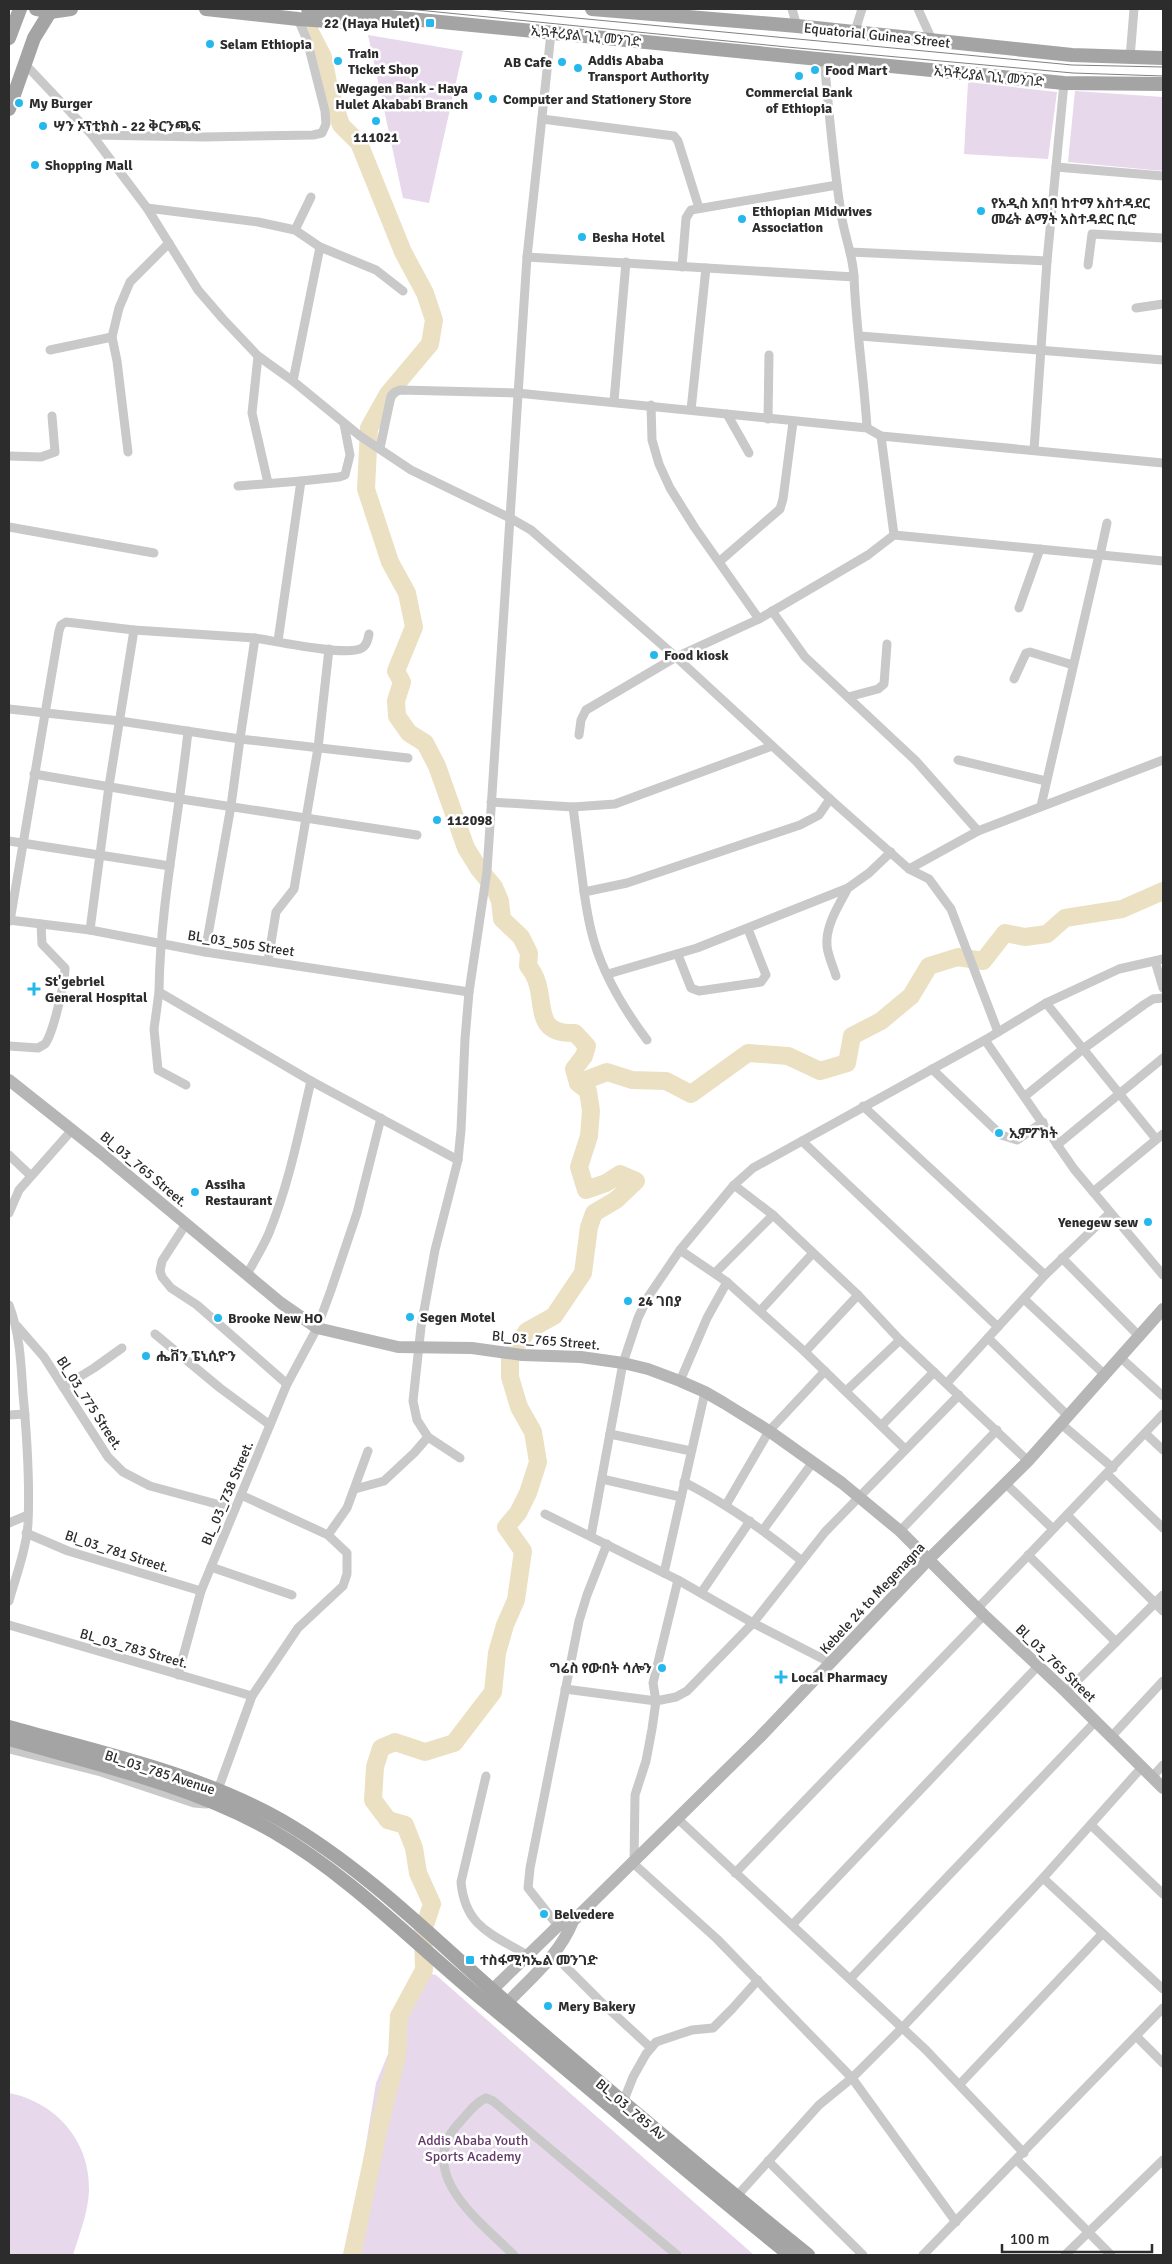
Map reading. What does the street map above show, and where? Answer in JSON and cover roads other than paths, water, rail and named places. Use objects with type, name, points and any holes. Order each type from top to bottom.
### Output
[{"type":"main road","points":[[9,38],[20,9]]},
{"type":"main road","points":[[9,109],[43,10],[71,9]]},
{"type":"main road","points":[[206,9],[304,16]]},
{"type":"main road","name":"Equatorial Guinea Street","points":[[592,9],[797,26],[854,34],[1072,55],[1163,58]]},
{"type":"main road","name":"ኢኳቶሪያል ጊኒ መንገድ","points":[[304,16],[340,17],[356,14],[1064,83],[1163,84]]},
{"type":"main road","name":"BL_03_785 Avenue","points":[[9,1727],[165,1770],[215,1796],[298,1847],[375,1904],[447,1969]]},
{"type":"main road","name":"BL_03_785 Avenue","points":[[9,1739],[215,1796],[279,1819],[328,1850],[421,1926],[458,1959]]},
{"type":"main road","name":"BL_03_785 Av","points":[[458,1959],[508,2002],[621,2107],[666,2154],[790,2255]]},
{"type":"main road","name":"BL_03_785 Av","points":[[447,1969],[808,2255]]},
{"type":"street","points":[[792,9],[797,26]]},
{"type":"street","points":[[854,34],[862,9]]},
{"type":"street","points":[[918,9],[933,42]]},
{"type":"street","points":[[1130,58],[1134,9]]},
{"type":"street","points":[[92,135],[204,137],[313,135],[322,133],[326,124],[325,111],[307,40],[304,16]]},
{"type":"street","points":[[460,1458],[428,1437],[417,1420],[413,1401],[421,1327],[435,1250],[458,1160],[469,992],[487,871],[527,257],[550,33]]},
{"type":"street","points":[[824,59],[836,185],[844,236],[850,252],[854,277],[867,428]]},
{"type":"street","points":[[24,63],[92,135],[147,208],[198,290],[222,320],[258,356],[293,381],[360,436],[411,470],[510,518],[530,530],[676,658],[909,869],[929,879],[951,909],[998,1032]]},
{"type":"street","points":[[1034,450],[1046,262],[1064,83]]},
{"type":"street","points":[[542,119],[674,136],[678,141],[699,208]]},
{"type":"street","points":[[1056,166],[1163,176]]},
{"type":"street","points":[[682,267],[686,218],[691,210],[836,185]]},
{"type":"street","points":[[295,230],[311,197]]},
{"type":"street","points":[[147,208],[258,222],[295,230],[320,248],[376,270],[403,291]]},
{"type":"street","points":[[1088,265],[1092,234],[1163,238]]},
{"type":"street","points":[[128,452],[117,361],[112,337],[119,308],[130,282],[169,243]]},
{"type":"street","points":[[293,381],[320,248]]},
{"type":"street","points":[[850,252],[1046,262]]},
{"type":"street","points":[[527,257],[854,277]]},
{"type":"street","points":[[614,401],[626,262]]},
{"type":"street","points":[[691,410],[706,268]]},
{"type":"street","points":[[1136,308],[1163,304]]},
{"type":"street","points":[[860,336],[1040,352],[1163,360]]},
{"type":"street","points":[[50,350],[112,337]]},
{"type":"street","points":[[768,419],[769,355]]},
{"type":"street","points":[[258,356],[252,413],[268,483]]},
{"type":"street","points":[[376,446],[391,396],[400,390],[517,393],[614,401],[793,422],[867,428],[881,436],[1163,463]]},
{"type":"street","points":[[651,405],[652,440],[659,464],[670,488],[695,528],[759,619]]},
{"type":"street","points":[[727,414],[749,452]]},
{"type":"street","points":[[9,456],[41,457],[55,452],[52,416]]},
{"type":"street","points":[[720,561],[780,509],[793,422]]},
{"type":"street","points":[[238,486],[339,477],[345,474],[350,454],[344,424]]},
{"type":"street","points":[[881,436],[894,535]]},
{"type":"street","points":[[278,642],[301,481]]},
{"type":"street","points":[[1041,806],[1107,523]]},
{"type":"street","points":[[9,527],[154,553]]},
{"type":"street","points":[[579,735],[581,720],[586,710],[676,658],[759,619],[868,555],[894,535],[1163,561]]},
{"type":"street","points":[[1019,608],[1040,549]]},
{"type":"street","points":[[772,611],[805,656],[916,761],[978,831]]},
{"type":"street","points":[[9,920],[61,625],[70,622],[134,630],[255,638],[353,651],[362,648],[366,644],[369,634]]},
{"type":"street","points":[[90,930],[109,786],[134,630]]},
{"type":"street","points":[[205,952],[231,806],[255,638]]},
{"type":"street","points":[[848,697],[878,689],[884,684],[887,644]]},
{"type":"street","points":[[268,961],[276,912],[294,889],[318,748],[329,649]]},
{"type":"street","points":[[1014,679],[1026,653],[1030,652],[1073,665]]},
{"type":"street","points":[[9,709],[120,721],[240,739],[408,758]]},
{"type":"street","points":[[186,1085],[158,1070],[154,1029],[159,992],[160,943],[181,799],[188,731]]},
{"type":"street","points":[[491,802],[573,807],[615,804],[772,746]]},
{"type":"street","points":[[958,760],[1046,780]]},
{"type":"street","points":[[909,869],[978,831],[1163,760]]},
{"type":"street","points":[[34,774],[181,799],[417,835]]},
{"type":"street","points":[[584,892],[627,883],[800,826],[819,814],[830,799]]},
{"type":"street","points":[[573,807],[591,931],[608,974],[634,1022],[647,1040]]},
{"type":"street","points":[[9,841],[170,866]]},
{"type":"street","points":[[608,974],[678,955],[848,888],[869,873],[891,852]]},
{"type":"street","points":[[836,976],[827,948],[826,936],[848,888]]},
{"type":"street","name":"BL_03_505 Street","points":[[9,920],[90,930],[205,952],[469,992]]},
{"type":"street","points":[[9,1046],[38,1048],[45,1044],[65,980],[65,968],[42,944],[41,924]]},
{"type":"street","points":[[678,955],[692,988],[699,991],[761,982],[766,975],[748,929]]},
{"type":"street","points":[[591,1536],[623,1363],[638,1318],[648,1297],[680,1250],[734,1185],[754,1168],[985,1040],[1046,1003],[1119,969],[1159,960],[1163,988]]},
{"type":"street","points":[[159,992],[311,1081],[458,1160]]},
{"type":"street","points":[[1025,1096],[1083,1049],[1145,1004],[1153,999],[1163,998]]},
{"type":"street","points":[[1046,1003],[1120,1093],[1160,1137],[1093,1192]]},
{"type":"street","points":[[985,1040],[1043,1122],[1057,1146],[1110,1213],[1163,1275]]},
{"type":"street","points":[[1057,1146],[1163,1058]]},
{"type":"street","points":[[932,1069],[1001,1136],[1017,1140],[1043,1122]]},
{"type":"street","name":"Bl_03_765 Street.","points":[[9,1080],[282,1303],[317,1328],[398,1347],[420,1349],[472,1348],[522,1355],[581,1357],[623,1363],[648,1369],[680,1381],[705,1392],[769,1431],[813,1462],[900,1531],[929,1559]]},
{"type":"street","points":[[247,1274],[275,1218],[290,1170],[311,1081]]},
{"type":"street","points":[[863,1106],[1045,1275]]},
{"type":"street","name":"BL_03_738 Street.","points":[[178,1675],[201,1591],[287,1384],[317,1328],[357,1213],[381,1118]]},
{"type":"street","points":[[9,1213],[19,1190],[72,1130]]},
{"type":"street","points":[[802,1141],[998,1327]]},
{"type":"street","points":[[9,1155],[31,1176]]},
{"type":"street","points":[[734,1185],[773,1215],[858,1295],[900,1340],[1028,1460]]},
{"type":"street","points":[[947,1383],[1045,1275],[1110,1213]]},
{"type":"street","points":[[715,1274],[773,1215]]},
{"type":"street","points":[[186,1224],[162,1261],[160,1271],[162,1277],[171,1288],[197,1305],[287,1384]]},
{"type":"street","points":[[680,1250],[727,1282],[760,1311],[882,1425],[905,1449]]},
{"type":"street","points":[[760,1311],[813,1253]]},
{"type":"street","points":[[1062,1258],[1140,1337]]},
{"type":"street","points":[[680,1381],[707,1318],[727,1282]]},
{"type":"street","points":[[805,1352],[858,1295]]},
{"type":"street","points":[[1024,1299],[1105,1375]]},
{"type":"street","points":[[9,1305],[17,1326],[25,1414],[28,1516],[22,1557],[9,1601]]},
{"type":"street","name":"Kebele 24 to Megenagna","points":[[573,1922],[634,1864],[929,1559],[1028,1460],[1140,1337],[1163,1309]]},
{"type":"street","name":"Bl_03_775 Street.","points":[[17,1326],[34,1343],[108,1457],[122,1472],[150,1486],[235,1509]]},
{"type":"street","points":[[155,1334],[220,1388],[270,1425]]},
{"type":"street","points":[[988,1338],[1163,1528]]},
{"type":"street","points":[[846,1391],[900,1340]]},
{"type":"street","points":[[63,1387],[122,1348]]},
{"type":"street","points":[[1121,1358],[1163,1396]]},
{"type":"street","points":[[726,1505],[769,1431],[825,1371]]},
{"type":"street","points":[[882,1425],[934,1372]]},
{"type":"street","points":[[664,1573],[705,1392]]},
{"type":"street","points":[[566,1689],[656,1702],[676,1696],[687,1690],[753,1623],[826,1532],[959,1395]]},
{"type":"street","points":[[9,1415],[25,1414]]},
{"type":"street","points":[[735,1872],[981,1612],[1052,1528],[1110,1471],[1163,1414]]},
{"type":"street","points":[[900,1531],[997,1430]]},
{"type":"street","points":[[610,1434],[691,1452]]},
{"type":"street","points":[[1146,1434],[1163,1450]]},
{"type":"street","points":[[355,1489],[384,1481],[428,1437]]},
{"type":"street","points":[[328,1535],[347,1508],[368,1452]]},
{"type":"street","points":[[763,1530],[813,1462]]},
{"type":"street","points":[[602,1479],[681,1497]]},
{"type":"street","points":[[684,1482],[726,1505],[750,1521],[802,1561]]},
{"type":"street","points":[[1005,1483],[1052,1528]]},
{"type":"street","points":[[9,1749],[100,1772],[194,1803],[204,1804],[215,1796],[252,1696],[298,1628],[343,1586],[347,1574],[347,1553],[328,1535],[241,1495]]},
{"type":"street","points":[[545,1514],[678,1580],[753,1623],[831,1662]]},
{"type":"street","points":[[1066,1514],[1163,1611]]},
{"type":"street","points":[[9,1523],[28,1516]]},
{"type":"street","points":[[701,1593],[750,1521]]},
{"type":"street","name":"Bl_03_781 Street.","points":[[26,1533],[68,1551],[201,1591]]},
{"type":"street","points":[[558,1926],[528,1888],[533,1847],[579,1621],[607,1544]]},
{"type":"street","points":[[1028,1555],[1116,1642]]},
{"type":"street","name":"Bl_03_765 Street","points":[[929,1559],[981,1612],[1066,1692],[1163,1788]]},
{"type":"street","points":[[211,1567],[292,1595]]},
{"type":"street","points":[[678,1580],[653,1682],[656,1702],[646,1761],[635,1796],[634,1864],[718,1939],[852,2078],[956,2222]]},
{"type":"street","points":[[1066,1692],[1163,1595]]},
{"type":"street","name":"BL_03_783 Street.","points":[[9,1625],[252,1696]]},
{"type":"street","points":[[793,1924],[1038,1666]]},
{"type":"street","points":[[1111,1737],[1163,1681]]},
{"type":"street","points":[[850,1979],[1095,1722]]},
{"type":"street","points":[[1152,1777],[1163,1765]]},
{"type":"street","points":[[736,2197],[819,2105],[852,2078],[902,2028],[1043,1878],[1142,1767]]},
{"type":"street","points":[[486,1776],[460,1882],[462,1899],[474,1921],[484,1930],[527,1956]]},
{"type":"street","points":[[678,1819],[793,1924],[902,2028],[960,2084],[1024,2152]]},
{"type":"street","points":[[1090,1825],[1163,1894]]},
{"type":"street","points":[[1043,1878],[1163,1988]]},
{"type":"street","points":[[492,1990],[558,1926],[573,1922]]},
{"type":"street","points":[[508,2002],[554,1955],[567,1937],[573,1922]]},
{"type":"street","points":[[960,2084],[1102,1934]]},
{"type":"street","points":[[554,1955],[651,2048]]},
{"type":"street","points":[[621,2107],[633,2077],[656,2042],[692,2030],[713,2028],[758,1980]]},
{"type":"street","points":[[923,2255],[1137,2037],[1163,2008]]},
{"type":"street","points":[[1137,2037],[1163,2063]]},
{"type":"street","points":[[514,2255],[463,2206],[453,2193],[446,2177],[444,2157],[447,2141],[454,2128],[479,2101],[486,2098],[493,2100],[677,2255]]},
{"type":"street","points":[[768,2160],[863,2255]]},
{"type":"street","points":[[1017,2160],[1111,2255]]},
{"type":"street","points":[[1065,2255],[1163,2160]]},
{"type":"waterway","points":[[318,9],[308,19],[310,32],[323,57],[329,88],[341,125],[359,143],[403,252],[425,293],[434,320],[430,344],[388,394],[369,428],[366,489],[390,562],[407,593],[414,627],[396,671],[402,682],[396,701],[397,716],[409,733],[425,743],[437,766],[466,848],[479,869],[494,887],[500,901],[502,919],[521,937],[529,953],[528,966],[539,988],[545,1020],[550,1027],[560,1032],[575,1033],[587,1046],[584,1056],[574,1069],[578,1083],[588,1091],[591,1111],[589,1136],[579,1167],[586,1190],[606,1183],[620,1174],[636,1181],[616,1200],[594,1213],[589,1227],[583,1273],[554,1316],[527,1331],[510,1356],[510,1377],[519,1407],[533,1432],[538,1462],[528,1493],[518,1513],[506,1527],[523,1551],[516,1600],[505,1625],[497,1653],[493,1692],[454,1743],[425,1752],[395,1742],[381,1748],[375,1767],[373,1800],[388,1820],[405,1825],[414,1848],[418,1873],[432,1904],[423,1931],[424,1970],[399,2016],[397,2056],[380,2123],[352,2255]]},
{"type":"waterway","points":[[578,1083],[607,1072],[632,1080],[666,1081],[691,1094],[748,1053],[788,1056],[820,1071],[847,1063],[852,1036],[881,1021],[911,996],[929,966],[958,957],[983,961],[1005,933],[1025,937],[1047,934],[1065,918],[1122,909],[1163,891]]},
{"type":"tram line","points":[[408,9],[787,47],[1073,73],[1163,76]]},
{"type":"tram line","points":[[481,9],[1072,65],[1163,67]]},
{"type":"place","name":"22 (Haya Hulet)","points":[[430,23]]},
{"type":"place","name":"Selam Ethiopia","points":[[210,44]]},
{"type":"place","name":"Train Ticket Shop","points":[[338,61]]},
{"type":"place","name":"AB Cafe","points":[[562,62]]},
{"type":"place","name":"Addis Ababa Transport Authority","points":[[578,68]]},
{"type":"place","name":"Food Mart","points":[[815,70]]},
{"type":"place","name":"Commercial Bank of Ethiopia","points":[[799,76]]},
{"type":"place","name":"Wegagen Bank - Haya Hulet Akababi Branch","points":[[478,96]]},
{"type":"place","name":"Computer and Stationery Store","points":[[493,99]]},
{"type":"place","name":"My Burger","points":[[19,103]]},
{"type":"place","name":"111021","points":[[376,121]]},
{"type":"place","name":"ሣን ኦፕቲክስ - 22 ቅርንጫፍ","points":[[43,126]]},
{"type":"place","name":"Shopping Mall","points":[[35,165]]},
{"type":"place","name":"የአዲስ አበባ ከተማ አስተዳደር መሬት ልማት አስተዳደር ቢሮ","points":[[981,211]]},
{"type":"place","name":"Ethiopian Midwives Association","points":[[742,219]]},
{"type":"place","name":"Besha Hotel","points":[[582,237]]},
{"type":"place","name":"Food kiosk","points":[[654,655]]},
{"type":"place","name":"112098","points":[[437,820]]},
{"type":"place","name":"St'gebriel General Hospital","points":[[34,989]]},
{"type":"place","name":"ኢምፖክት","points":[[999,1133]]},
{"type":"place","name":"Assiha Restaurant","points":[[195,1192]]},
{"type":"place","name":"Yenegew sew","points":[[1148,1222]]},
{"type":"place","name":"24 ገበያ","points":[[628,1301]]},
{"type":"place","name":"Segen Motel","points":[[410,1317]]},
{"type":"place","name":"Brooke New HO","points":[[218,1318]]},
{"type":"place","name":"ሔቨን ፔኒሲዮን","points":[[146,1356]]},
{"type":"place","name":"ግሬስ የውበት ሳሎን","points":[[662,1668]]},
{"type":"place","name":"Local Pharmacy","points":[[781,1677]]},
{"type":"place","name":"Belvedere","points":[[544,1914]]},
{"type":"place","name":"ተስፋሚካኤል መንገድ","points":[[470,1960]]},
{"type":"place","name":"Mery Bakery","points":[[548,2006]]},
{"type":"park label","name":"Addis Ababa Youth Sports Academy","points":[[473,2148]]}]
